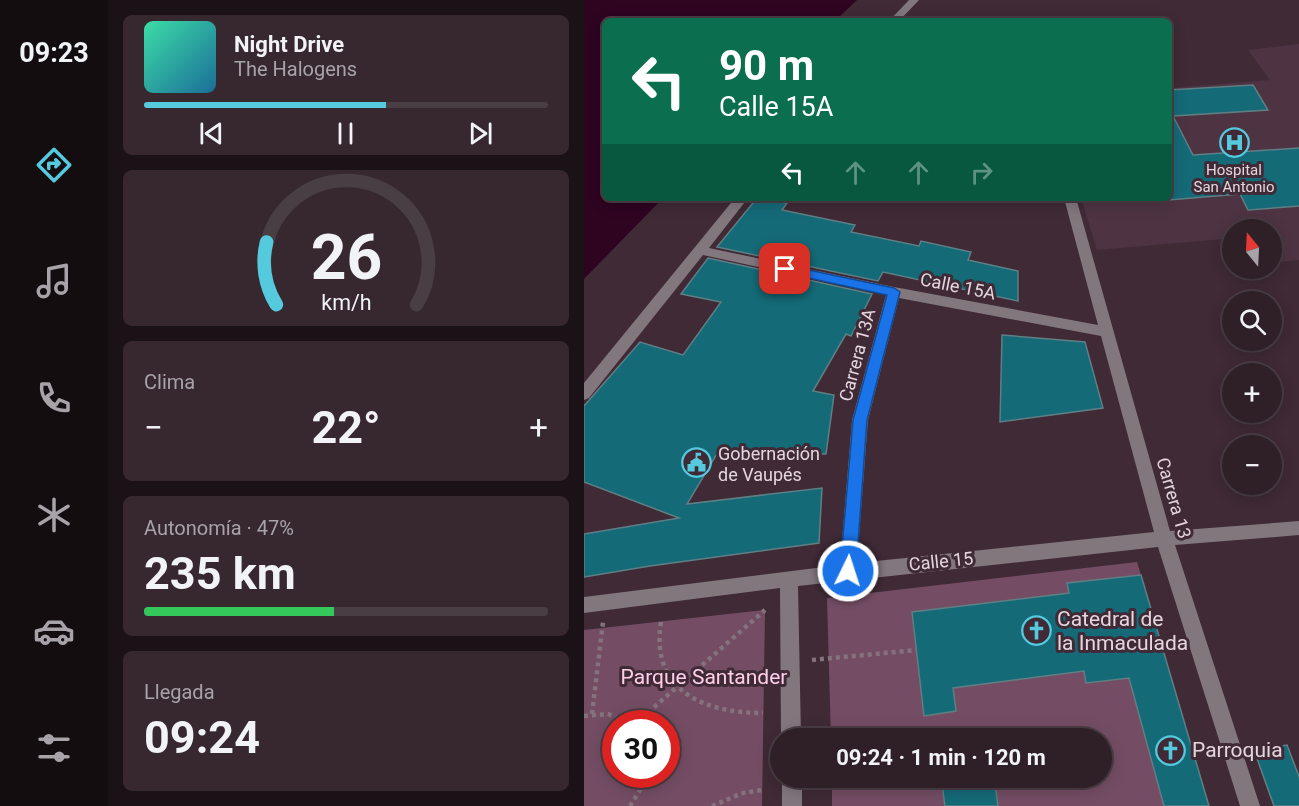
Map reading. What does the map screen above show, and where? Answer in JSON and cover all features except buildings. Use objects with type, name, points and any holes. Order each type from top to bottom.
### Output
[{"type":"street","points":[[897,18],[914,0]]},
{"type":"street","points":[[584,394],[698,250],[740,201]]},
{"type":"street","name":"Carrera 13","points":[[1071,201],[1164,538],[1250,806]]},
{"type":"street","name":"Calle 15A","points":[[698,250],[894,292],[1107,332]]},
{"type":"street","name":"Carrera 13A","points":[[848,571],[860,420],[894,292]]},
{"type":"street","name":"Calle 15","points":[[584,605],[848,571],[1164,538],[1300,528]]},
{"type":"street","points":[[789,579],[791,728]]},
{"type":"street","points":[[792,788],[792,806]]},
{"type":"path","points":[[592,714],[605,603]]},
{"type":"path","points":[[650,710],[764,610]]},
{"type":"path","points":[[660,622],[658,646],[665,667],[676,686],[696,702],[717,710],[742,714],[763,713]]},
{"type":"path","points":[[790,662],[917,650]]},
{"type":"path","points":[[584,716],[602,713]]},
{"type":"path","points":[[631,806],[640,788]]},
{"type":"path","points":[[712,806],[743,793],[762,790]]},
{"type":"shaded area","points":[[584,0],[857,0],[838,18],[602,18],[602,201],[660,201],[584,279]]},
{"type":"shaded area","name":"Hospital San Antonio","points":[[1299,44],[1299,260],[1282,262],[1282,219],[1222,219],[1222,239],[1097,250],[1082,201],[1172,201],[1172,88],[1270,80],[1248,50]]},
{"type":"green space","points":[[1137,562],[1141,575],[1067,583],[1069,593],[913,612],[956,711],[953,688],[1084,671],[1087,683],[1129,678],[1164,806],[998,806],[996,788],[1112,788],[1112,728],[831,728],[827,598]]},
{"type":"green space","name":"Parque Santander","points":[[765,610],[762,806],[584,806],[584,630]]},
{"type":"green space","points":[[832,788],[943,788],[945,806],[832,806]]},
{"type":"place","name":"Hospital San Antonio","points":[[1234,143]]},
{"type":"place","name":"Gobernación de Vaupés","points":[[697,463]]},
{"type":"place","name":"Catedral de la Inmaculada","points":[[1036,631]]},
{"type":"place","name":"Parroquia","points":[[1171,750]]},
{"type":"route","points":[[785,269],[894,292],[860,420],[848,571]]}]
